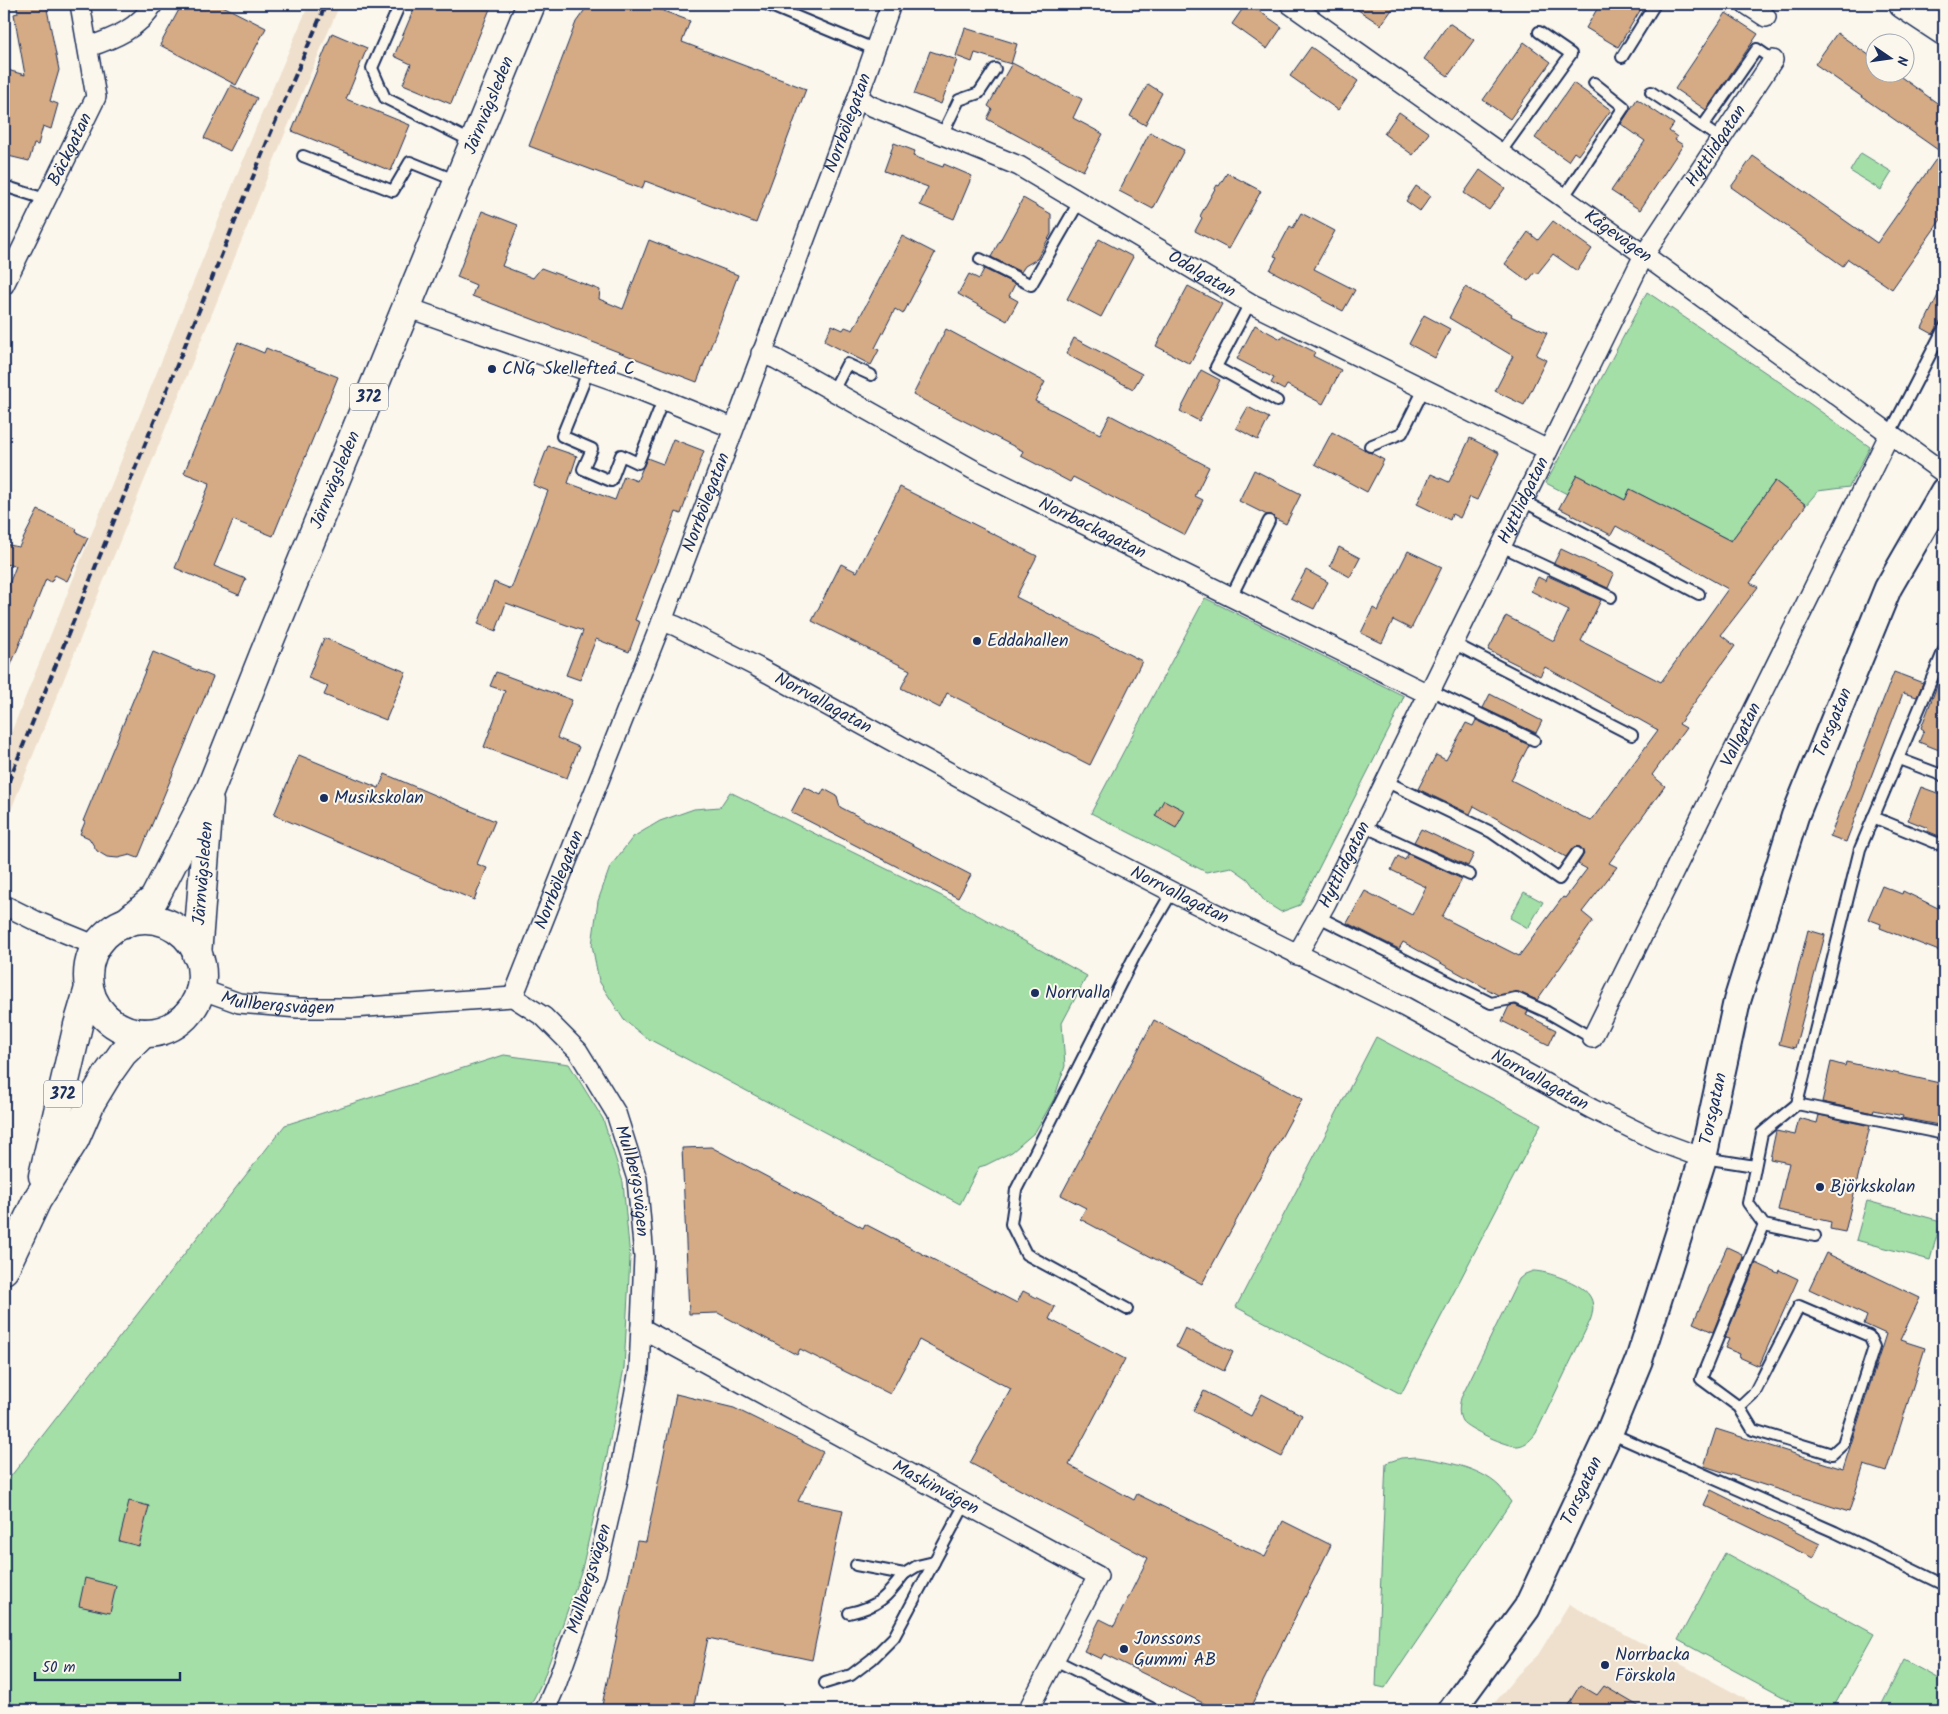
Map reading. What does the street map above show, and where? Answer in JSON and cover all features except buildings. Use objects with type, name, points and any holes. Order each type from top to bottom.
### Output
[{"type":"main road","name":"Järnvägsleden","points":[[124,924],[154,898],[210,790],[260,662],[531,4]]},
{"type":"main road","points":[[1903,4],[1944,31]]},
{"type":"main road","name":"Torsgatan","points":[[1452,1710],[1527,1608],[1609,1433],[1639,1360],[1703,1158],[1737,1001],[1795,816],[1888,588],[1944,491]]},
{"type":"main road","name":"Järnvägsleden","points":[[197,954],[210,790]]},
{"type":"main road","name":"372","points":[[143,920],[162,922],[187,938],[197,954],[200,966],[200,989],[191,1009],[175,1024],[160,1031],[144,1033],[122,1029],[104,1017],[92,999],[88,970],[93,953],[113,929],[124,924],[143,920]]},
{"type":"main road","name":"372","points":[[37,1200],[78,1025],[89,988]]},
{"type":"main road","name":"372","points":[[4,1270],[37,1200],[75,1139],[91,1102],[108,1074],[124,1053],[144,1033]]},
{"type":"street","name":"Bäckgatan","points":[[4,285],[96,97],[80,4]]},
{"type":"street","points":[[88,47],[113,39],[127,30],[148,14],[153,4]]},
{"type":"street","name":"Norrbölegatan","points":[[513,997],[662,621],[891,4]]},
{"type":"street","name":"Kågevägen","points":[[1290,4],[1309,9],[1500,153],[1944,473]]},
{"type":"street","points":[[1746,4],[1766,17]]},
{"type":"street","name":"Hyttlidgatan","points":[[1297,955],[1363,826],[1644,255],[1773,60]]},
{"type":"street","name":"Odalgatan","points":[[858,97],[869,105],[1019,166],[1250,303],[1548,450]]},
{"type":"street","points":[[406,307],[588,372],[733,428]]},
{"type":"street","name":"Norrbackagatan","points":[[761,353],[776,359],[974,470],[1429,692]]},
{"type":"street","name":"Vallgatan","points":[[1592,1038],[1890,433]]},
{"type":"street","name":"Norrvallagatan","points":[[662,621],[676,626],[757,667],[1080,844],[1172,892],[1405,1007],[1592,1109],[1657,1141],[1703,1158]]},
{"type":"street","points":[[4,905],[38,922],[97,946]]},
{"type":"street","name":"Mullbergsvägen","points":[[200,989],[239,1003],[298,1008],[352,1008],[513,997],[544,1017],[578,1051],[616,1113],[637,1179],[644,1257],[639,1370],[618,1479],[596,1573],[556,1685],[545,1710]]},
{"type":"street","name":"Maskinvägen","points":[[641,1328],[1098,1576],[1028,1710]]},
{"type":"lane","points":[[400,4],[372,68],[385,98],[474,142]]},
{"type":"lane","points":[[766,4],[874,49]]},
{"type":"lane","points":[[1622,57],[1655,4]]},
{"type":"lane","points":[[1500,153],[1571,54],[1539,32]]},
{"type":"lane","points":[[1703,126],[1758,49],[1773,60]]},
{"type":"lane","points":[[942,135],[959,100],[979,93],[995,69]]},
{"type":"lane","points":[[1563,198],[1624,107],[1594,84]]},
{"type":"lane","points":[[1651,92],[1722,139]]},
{"type":"lane","points":[[303,156],[393,191],[410,162],[458,181]]},
{"type":"lane","points":[[4,186],[45,199]]},
{"type":"lane","points":[[980,259],[1031,285],[1079,202]]},
{"type":"lane","points":[[1250,303],[1216,367],[1277,401]]},
{"type":"lane","points":[[1890,433],[1944,328]]},
{"type":"lane","points":[[833,391],[847,364],[871,375]]},
{"type":"lane","points":[[588,372],[562,436],[592,449],[583,469],[611,481],[621,455],[638,463],[663,400]]},
{"type":"lane","points":[[1370,446],[1402,433],[1424,389]]},
{"type":"lane","points":[[1523,501],[1699,594]]},
{"type":"lane","points":[[1231,597],[1269,521]]},
{"type":"lane","points":[[1501,546],[1611,597]]},
{"type":"lane","points":[[1453,643],[1632,734]]},
{"type":"lane","points":[[1815,1236],[1764,1224],[1748,1203],[1762,1133],[1798,1104],[1860,849],[1944,650]]},
{"type":"lane","points":[[1429,692],[1534,740]]},
{"type":"lane","points":[[1899,758],[1944,776]]},
{"type":"lane","points":[[1385,781],[1491,832],[1559,879],[1577,853]]},
{"type":"lane","points":[[1873,817],[1944,846]]},
{"type":"lane","points":[[1363,826],[1470,875]]},
{"type":"lane","points":[[1126,1309],[1026,1254],[1011,1224],[1016,1190],[1135,956],[1172,892]]},
{"type":"lane","points":[[1317,916],[1491,1004],[1516,998],[1547,1012],[1592,1038]]},
{"type":"lane","points":[[1798,1104],[1944,1134]]},
{"type":"lane","points":[[1703,1158],[1755,1166]]},
{"type":"lane","points":[[1739,1407],[1755,1392],[1799,1306],[1869,1336],[1874,1347],[1843,1444],[1832,1454],[1753,1430],[1739,1407],[1701,1379],[1764,1224]]},
{"type":"lane","points":[[1609,1433],[1835,1532],[1944,1585]]},
{"type":"lane","points":[[825,1683],[851,1675],[872,1659],[894,1636],[965,1504]]},
{"type":"lane","points":[[850,1613],[868,1609],[889,1594],[904,1574],[917,1566],[934,1562]]},
{"type":"lane","points":[[856,1565],[904,1574]]},
{"type":"lane","points":[[1055,1660],[1155,1710]]},
{"type":"shaded area","points":[[309,4],[340,4],[286,131],[4,827],[4,750],[259,120]]},
{"type":"shaded area","name":"Norrbacka Förskola","points":[[1569,1604],[1766,1710],[1491,1710],[1518,1674],[1538,1655]]},
{"type":"green space","points":[[1861,153],[1892,172],[1881,190],[1850,171]]},
{"type":"green space","points":[[1647,292],[1781,383],[1870,447],[1849,487],[1818,491],[1806,505],[1775,481],[1731,541],[1630,489],[1625,500],[1577,475],[1567,494],[1546,483]]},
{"type":"green space","points":[[1205,598],[1404,696],[1392,724],[1300,905],[1281,912],[1265,902],[1248,879],[1231,867],[1206,872],[1091,813]]},
{"type":"green space","points":[[730,792],[956,903],[1087,976],[1062,1023],[1065,1066],[1054,1099],[1035,1132],[1012,1152],[979,1167],[960,1204],[645,1037],[624,1020],[599,981],[592,945],[598,901],[610,867],[633,837],[660,821],[694,809],[720,807]]},
{"type":"green space","points":[[1524,892],[1543,902],[1528,928],[1510,918]]},
{"type":"green space","points":[[1376,1037],[1541,1124],[1401,1394],[1236,1307]]},
{"type":"green space","points":[[504,1055],[569,1064],[603,1119],[623,1182],[630,1258],[624,1368],[603,1476],[582,1569],[543,1680],[528,1710],[4,1710],[4,1485],[285,1125]]},
{"type":"green space","points":[[1867,1201],[1941,1221],[1930,1260],[1856,1240]]},
{"type":"green space","points":[[1533,1271],[1555,1275],[1579,1286],[1591,1298],[1593,1311],[1590,1321],[1536,1433],[1526,1443],[1513,1446],[1489,1437],[1466,1424],[1462,1421],[1459,1407],[1461,1398],[1519,1279]]},
{"type":"green space","points":[[1417,1457],[1450,1463],[1482,1474],[1499,1486],[1511,1502],[1385,1688],[1376,1686],[1386,1463],[1401,1458]]},
{"type":"green space","points":[[1725,1553],[1874,1634],[1832,1710],[1807,1710],[1678,1640]]},
{"type":"green space","points":[[1904,1660],[1944,1682],[1944,1710],[1879,1710]]},
{"type":"railway","points":[[4,793],[274,125],[326,4]]},
{"type":"place","name":"CNG Skellefteå C","points":[[492,369]]},
{"type":"place","name":"Eddahallen","points":[[977,641]]},
{"type":"place","name":"Musikskolan","points":[[324,798]]},
{"type":"place","name":"Norrvalla","points":[[1035,993]]},
{"type":"place","name":"Björkskolan","points":[[1820,1187]]},
{"type":"place","name":"Jonssons Gummi AB","points":[[1124,1649]]},
{"type":"place","name":"Norrbacka Förskola","points":[[1605,1665]]}]
